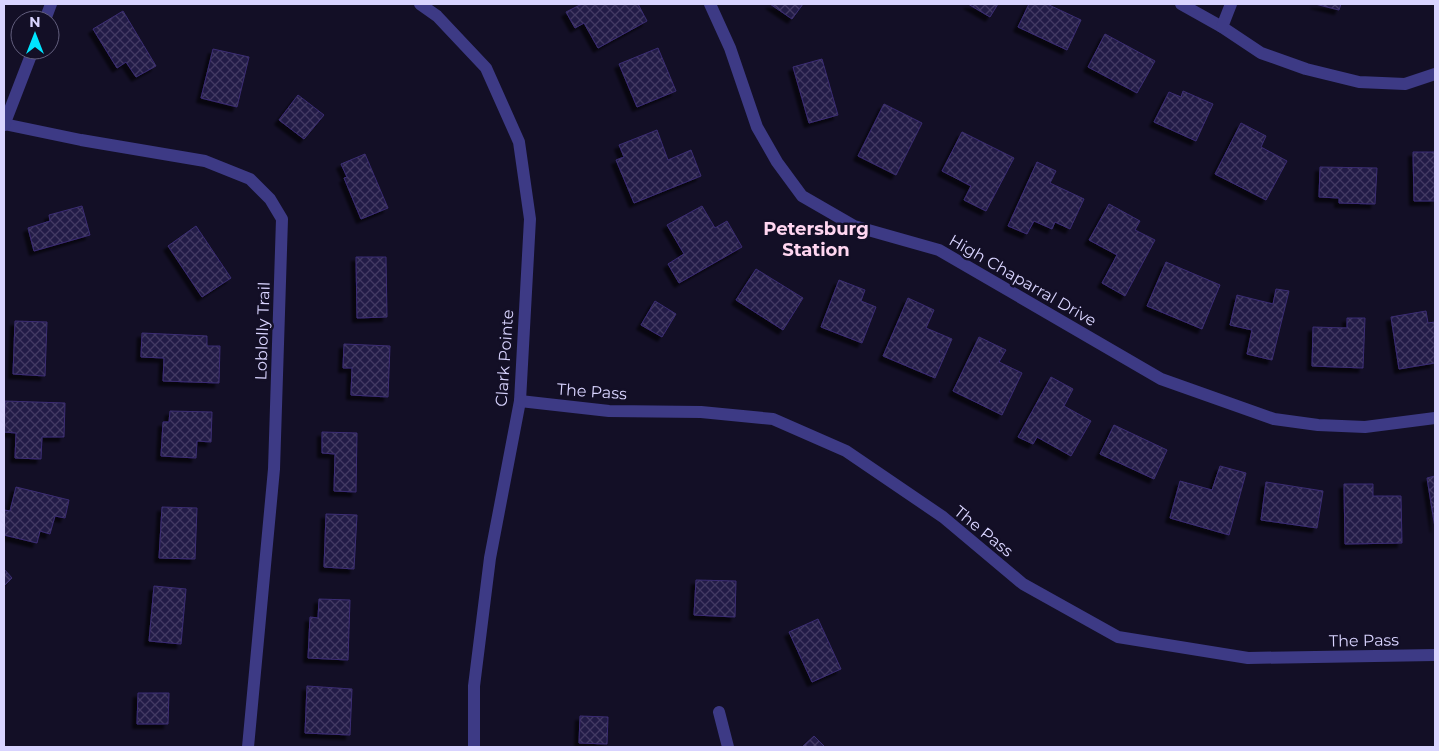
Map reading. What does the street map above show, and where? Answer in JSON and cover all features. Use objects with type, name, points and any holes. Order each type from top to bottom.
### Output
[{"type":"street","name":"Clark Pointe","points":[[420,4],[437,16],[486,68],[519,142],[530,219],[520,401],[490,558],[474,686],[474,747]]},
{"type":"street","name":"High Chaparral Drive","points":[[710,4],[730,48],[757,126],[777,162],[802,196],[854,226],[939,250],[1161,379],[1274,419],[1318,425],[1365,427],[1435,418]]},
{"type":"street","points":[[1181,4],[1222,27],[1261,53],[1306,69],[1359,82],[1405,84],[1435,74]]},
{"type":"street","points":[[1222,27],[1232,4]]},
{"type":"street","points":[[4,124],[29,60]]},
{"type":"street","name":"Loblolly Trail","points":[[4,124],[81,140],[205,161],[250,180],[270,199],[282,219],[274,469],[248,747]]},
{"type":"street","name":"The Pass","points":[[520,401],[609,410],[701,412],[773,419],[846,451],[943,518],[1023,584],[1118,636],[1248,658],[1435,655]]},
{"type":"street","points":[[719,712],[728,747]]},
{"type":"building","points":[[582,4],[638,4],[647,21],[598,48],[584,23],[575,28],[566,12]]},
{"type":"building","points":[[770,4],[803,4],[792,19]]},
{"type":"building","points":[[968,4],[998,4],[990,17]]},
{"type":"building","points":[[1029,4],[1047,4],[1081,20],[1067,50],[1018,27]]},
{"type":"building","points":[[1315,4],[1341,4],[1339,10]]},
{"type":"building","points":[[123,11],[156,66],[136,77],[126,62],[117,68],[93,29]]},
{"type":"building","points":[[1105,34],[1155,61],[1137,93],[1088,67]]},
{"type":"building","points":[[658,48],[676,91],[637,107],[619,64]]},
{"type":"building","points":[[213,49],[249,57],[237,107],[201,98]]},
{"type":"building","points":[[822,59],[838,115],[809,123],[793,67]]},
{"type":"building","points":[[1183,91],[1213,104],[1196,141],[1154,122],[1169,92],[1181,97]]},
{"type":"building","points":[[298,95],[324,115],[304,139],[279,120]]},
{"type":"building","points":[[884,104],[922,123],[896,175],[858,156]]},
{"type":"building","points":[[1241,123],[1266,136],[1261,147],[1287,161],[1266,200],[1215,174]]},
{"type":"building","points":[[657,130],[668,160],[691,150],[701,176],[634,203],[616,160],[624,157],[619,145]]},
{"type":"building","points":[[962,132],[1014,158],[986,211],[964,200],[971,186],[942,171]]},
{"type":"building","points":[[1413,152],[1435,152],[1435,201],[1414,201]]},
{"type":"building","points":[[365,154],[388,208],[361,219],[344,178],[347,177],[341,164]]},
{"type":"building","points":[[1037,162],[1056,171],[1050,183],[1084,199],[1070,229],[1055,222],[1052,229],[1034,221],[1027,234],[1008,226]]},
{"type":"building","points":[[1320,167],[1377,168],[1375,204],[1339,203],[1339,198],[1319,197]]},
{"type":"building","points":[[1109,204],[1140,221],[1135,230],[1155,240],[1125,296],[1102,283],[1117,255],[1089,240]]},
{"type":"building","points":[[82,206],[90,235],[34,251],[28,228],[50,221],[49,215]]},
{"type":"building","points":[[702,206],[715,228],[727,221],[742,247],[679,283],[668,264],[684,254],[667,225]]},
{"type":"building","points":[[196,226],[231,278],[202,297],[168,246]]},
{"type":"building","points":[[356,257],[386,257],[387,317],[357,318]]},
{"type":"building","points":[[1166,262],[1220,285],[1202,329],[1147,306]]},
{"type":"building","points":[[756,269],[803,298],[783,330],[736,300]]},
{"type":"building","points":[[839,280],[865,290],[861,301],[876,307],[862,343],[821,327]]},
{"type":"building","points":[[1276,289],[1289,291],[1272,360],[1247,354],[1252,330],[1230,325],[1237,295],[1273,304]]},
{"type":"building","points":[[908,298],[934,310],[926,328],[952,339],[935,378],[883,356]]},
{"type":"building","points":[[655,301],[676,314],[662,337],[641,325]]},
{"type":"building","points":[[1426,311],[1428,323],[1435,322],[1435,363],[1399,369],[1391,317]]},
{"type":"building","points":[[1347,318],[1365,318],[1363,368],[1312,366],[1313,327],[1347,328]]},
{"type":"building","points":[[15,321],[47,322],[45,376],[13,374]]},
{"type":"building","points":[[142,333],[207,336],[207,346],[220,346],[219,383],[163,381],[164,358],[141,357]]},
{"type":"building","points":[[979,337],[1006,350],[999,362],[1022,373],[1002,415],[953,391]]},
{"type":"building","points":[[344,344],[390,346],[388,397],[351,395],[352,368],[343,368]]},
{"type":"building","points":[[1051,377],[1073,389],[1064,406],[1091,421],[1071,456],[1037,437],[1033,444],[1018,437]]},
{"type":"building","points":[[5,401],[65,403],[64,437],[42,437],[41,459],[15,458],[16,433],[4,432]]},
{"type":"building","points":[[170,411],[212,412],[211,442],[197,441],[196,458],[161,456],[163,422],[169,422]]},
{"type":"building","points":[[1114,425],[1167,450],[1154,479],[1100,454]]},
{"type":"building","points":[[322,432],[357,433],[356,492],[334,491],[335,454],[322,453]]},
{"type":"building","points":[[1220,466],[1246,473],[1229,535],[1170,518],[1180,481],[1212,490]]},
{"type":"building","points":[[1435,476],[1435,528],[1427,478]]},
{"type":"building","points":[[1266,482],[1323,491],[1317,528],[1261,520]]},
{"type":"building","points":[[1344,484],[1373,484],[1373,496],[1401,496],[1402,543],[1345,544]]},
{"type":"building","points":[[16,487],[69,500],[65,518],[55,516],[50,534],[40,531],[37,543],[4,535],[4,510],[10,511]]},
{"type":"building","points":[[162,507],[197,508],[195,559],[159,558]]},
{"type":"building","points":[[326,514],[357,515],[354,569],[324,567]]},
{"type":"building","points":[[4,569],[12,578],[4,586]]},
{"type":"building","points":[[696,580],[736,581],[735,617],[694,615]]},
{"type":"building","points":[[154,586],[186,589],[181,644],[149,641]]},
{"type":"building","points":[[319,599],[350,600],[348,660],[308,658],[310,617],[318,618]]},
{"type":"building","points":[[818,619],[841,669],[812,682],[789,632]]},
{"type":"building","points":[[307,686],[352,689],[350,735],[305,733]]},
{"type":"building","points":[[138,693],[169,693],[168,724],[137,724]]},
{"type":"building","points":[[580,716],[608,717],[607,744],[579,743]]},
{"type":"building","points":[[814,736],[825,747],[802,747]]},
{"type":"district","name":"Petersburg Station","points":[[816,239]]}]
